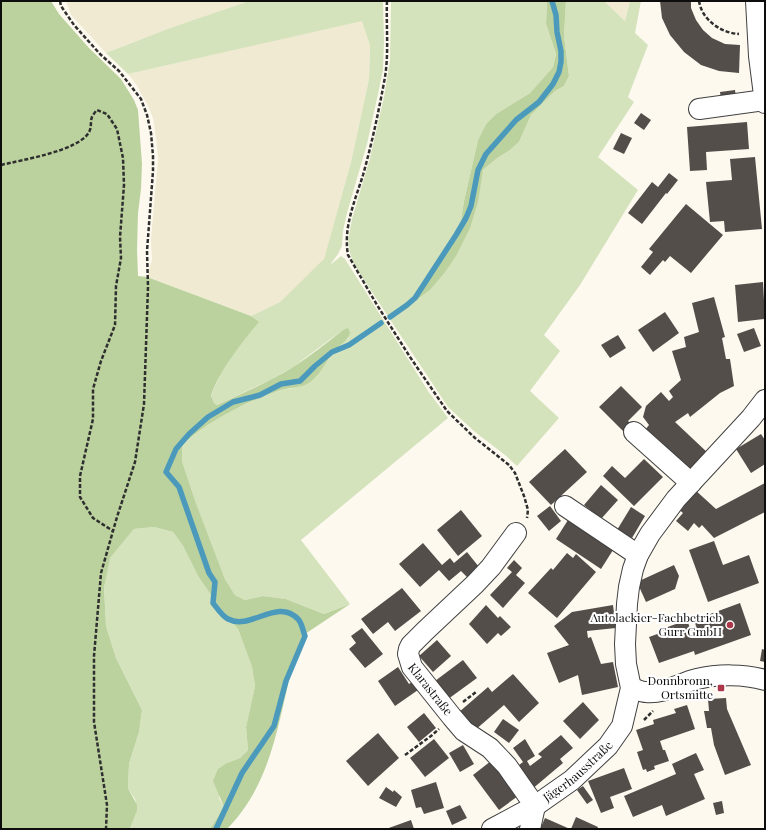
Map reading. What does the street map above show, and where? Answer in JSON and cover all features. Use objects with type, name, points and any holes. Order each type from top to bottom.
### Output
[{"type":"street","points":[[699,109],[765,102],[756,1]]},
{"type":"street","points":[[765,400],[751,418],[660,519],[650,534],[633,569],[629,587],[626,622],[626,664],[631,688],[645,692],[656,692],[698,679],[726,676],[743,676],[765,680]]},
{"type":"street","points":[[634,432],[691,483]]},
{"type":"street","points":[[565,506],[638,556]]},
{"type":"street","name":"Klarastraße","points":[[516,533],[491,567],[409,648],[408,657],[412,667],[464,731],[490,748],[508,766],[535,806]]},
{"type":"street","name":"Jägerhausstraße","points":[[492,829],[535,806],[572,780],[608,746],[622,726],[631,688]]},
{"type":"street","points":[[530,829],[535,806]]},
{"type":"path","points":[[60,1],[61,6],[74,25],[100,54],[119,71],[141,99],[147,115],[151,133],[153,171],[147,251],[148,287],[144,404],[135,462],[101,573],[94,656],[94,722],[107,805],[106,829]]},
{"type":"path","points":[[387,1],[385,76],[370,148],[348,223],[346,246],[348,255],[368,291],[410,357],[447,410],[475,438],[506,462],[514,474],[528,510],[527,520],[516,533]]},
{"type":"path","points":[[699,1],[705,15],[715,26],[730,33],[758,35]]},
{"type":"path","points":[[1,165],[46,154],[74,145],[89,134],[91,118],[97,110],[107,114],[117,129],[123,158],[124,185],[120,222],[121,258],[116,286],[115,325],[101,361],[93,389],[93,419],[80,476],[80,497],[93,518],[113,531]]},
{"type":"path","points":[[642,721],[655,710]]},
{"type":"path","points":[[405,755],[441,727],[455,720]]},
{"type":"shaded area","points":[[66,1],[249,1],[170,28],[106,53],[71,15]]},
{"type":"shaded area","points":[[604,1],[630,1],[625,21]]},
{"type":"shaded area","points":[[362,20],[370,46],[369,79],[351,162],[324,260],[280,302],[251,316],[147,277],[152,260],[151,239],[158,158],[153,118],[136,84],[128,74]]},
{"type":"green space","points":[[1,1],[51,1],[59,14],[89,48],[121,79],[134,100],[138,110],[142,164],[138,213],[138,276],[147,277],[251,316],[259,322],[219,377],[211,396],[214,403],[217,405],[256,387],[293,367],[343,330],[348,328],[350,333],[315,378],[310,382],[302,386],[284,389],[252,401],[216,420],[182,445],[182,461],[196,503],[225,579],[235,595],[245,600],[263,596],[286,599],[324,614],[350,604],[302,636],[292,668],[270,755],[253,794],[242,812],[227,829],[210,829],[224,807],[213,781],[218,769],[227,763],[240,758],[248,750],[246,727],[255,686],[252,667],[238,629],[217,604],[198,576],[183,546],[173,532],[154,527],[134,529],[110,558],[104,588],[106,626],[116,658],[142,710],[139,732],[129,764],[128,788],[137,805],[137,811],[130,828],[1,829]]},
{"type":"green space","points":[[249,1],[383,1],[383,70],[367,144],[347,213],[343,231],[342,246],[330,265],[341,256],[345,259],[428,391],[448,418],[301,540],[350,604],[324,614],[286,599],[263,596],[245,600],[235,595],[225,579],[196,503],[182,461],[182,445],[215,420],[237,408],[275,392],[302,386],[310,381],[337,348],[349,338],[343,330],[293,367],[272,379],[217,405],[211,397],[214,388],[225,368],[238,348],[258,323],[251,316],[280,302],[324,259],[351,162],[369,79],[370,46],[362,21],[128,74],[106,53],[170,28]]},
{"type":"green space","points":[[391,1],[547,1],[546,24],[556,54],[553,67],[530,93],[496,114],[486,124],[478,140],[464,201],[460,227],[443,259],[426,283],[410,300],[387,315],[354,264],[348,241],[352,219],[370,158],[384,97],[390,60]]},
{"type":"green space","points":[[547,1],[566,1],[564,36],[569,76],[564,86],[555,91],[531,115],[519,142],[483,170],[478,202],[470,228],[456,256],[443,275],[430,290],[392,319],[389,318],[387,315],[410,300],[426,283],[443,259],[460,227],[464,201],[478,140],[486,124],[496,114],[530,93],[553,67],[556,54],[546,24]]},
{"type":"green space","points":[[566,1],[604,1],[625,21],[630,1],[641,1],[635,33],[648,45],[628,97],[634,102],[598,157],[638,190],[580,285],[544,335],[560,351],[530,391],[559,418],[517,466],[475,432],[448,407],[389,318],[392,319],[430,290],[443,275],[481,179],[483,170],[519,142],[531,115],[555,91],[564,86],[569,76],[564,36]]},
{"type":"green space","points":[[154,527],[173,532],[183,546],[198,576],[217,604],[238,629],[252,667],[255,686],[246,727],[248,750],[240,758],[227,763],[219,798],[224,807],[210,829],[129,829],[137,811],[135,799],[128,788],[129,764],[139,732],[142,710],[116,658],[106,626],[104,588],[109,559],[134,529]]},
{"type":"building","points":[[660,1],[691,1],[691,8],[696,20],[703,30],[712,38],[725,44],[740,45],[739,73],[719,71],[701,65],[684,52],[670,35],[662,18]]},
{"type":"building","points":[[735,90],[736,98],[721,99],[720,92]]},
{"type":"building","points":[[641,113],[651,120],[644,130],[634,123]]},
{"type":"building","points":[[747,122],[749,149],[706,152],[707,170],[690,171],[687,127]]},
{"type":"building","points":[[621,133],[632,138],[624,154],[613,149]]},
{"type":"building","points":[[755,157],[762,229],[725,232],[724,221],[710,222],[706,182],[732,180],[730,159]]},
{"type":"building","points":[[669,173],[678,180],[642,224],[628,213],[652,182],[658,187]]},
{"type":"building","points":[[686,204],[723,235],[691,273],[670,256],[665,262],[663,260],[650,275],[641,267],[653,252],[649,249]]},
{"type":"building","points":[[763,282],[765,319],[738,322],[735,285]]},
{"type":"building","points":[[714,297],[725,337],[722,338],[726,359],[730,359],[734,386],[720,393],[690,417],[688,413],[675,422],[709,454],[691,472],[645,430],[649,425],[643,417],[646,406],[661,392],[669,401],[673,397],[669,391],[681,380],[672,351],[686,347],[684,337],[699,332],[692,303]]},
{"type":"building","points":[[665,312],[679,333],[653,352],[638,330]]},
{"type":"building","points":[[754,328],[761,346],[744,352],[737,334]]},
{"type":"building","points":[[618,335],[626,348],[610,358],[601,345]]},
{"type":"building","points":[[621,386],[642,407],[628,421],[632,425],[624,432],[599,407]]},
{"type":"building","points":[[761,434],[765,440],[765,464],[751,473],[736,449]]},
{"type":"building","points":[[565,449],[587,472],[551,505],[529,482]]},
{"type":"building","points":[[644,459],[663,477],[634,506],[603,476],[612,466],[625,478]]},
{"type":"building","points":[[765,483],[765,512],[714,538],[702,525],[699,528],[694,523],[688,531],[676,521],[683,513],[677,508],[694,489],[716,509]]},
{"type":"building","points":[[601,485],[618,500],[601,519],[584,505]]},
{"type":"building","points":[[550,506],[561,521],[549,531],[537,516]]},
{"type":"building","points":[[631,507],[645,516],[632,538],[617,530]]},
{"type":"building","points":[[461,510],[482,536],[458,556],[437,530]]},
{"type":"building","points":[[568,520],[613,550],[601,569],[556,539]]},
{"type":"building","points":[[714,541],[723,565],[749,555],[759,583],[708,602],[689,550]]},
{"type":"building","points":[[423,543],[442,565],[450,558],[454,563],[467,552],[479,567],[467,577],[461,571],[449,581],[439,570],[420,587],[399,564]]},
{"type":"building","points":[[567,553],[573,558],[576,554],[596,572],[557,618],[528,593],[551,568],[553,570]]},
{"type":"building","points":[[514,560],[522,568],[516,575],[525,583],[503,608],[490,595],[512,572],[507,568]]},
{"type":"building","points":[[674,565],[679,576],[675,589],[646,602],[637,582]]},
{"type":"building","points":[[402,588],[421,611],[395,631],[388,622],[373,634],[361,619]]},
{"type":"building","points":[[740,603],[751,635],[695,655],[694,651],[659,663],[649,637],[663,632],[662,629],[687,620],[690,628],[696,626],[694,620]]},
{"type":"building","points":[[486,605],[498,618],[500,616],[511,627],[501,636],[498,633],[487,644],[469,624]]},
{"type":"building","points":[[613,605],[616,628],[587,631],[588,638],[591,637],[601,664],[613,662],[618,687],[582,695],[578,675],[559,683],[547,653],[569,645],[554,626],[572,612]]},
{"type":"building","points":[[362,628],[383,654],[365,668],[349,649],[356,643],[351,636]]},
{"type":"building","points":[[437,640],[451,656],[433,672],[419,656]]},
{"type":"building","points":[[762,649],[765,650],[765,662],[760,661]]},
{"type":"building","points":[[463,660],[477,678],[444,702],[431,684]]},
{"type":"building","points":[[398,667],[409,684],[412,682],[418,690],[395,706],[378,681]]},
{"type":"building","points":[[513,674],[539,703],[519,722],[504,705],[474,731],[458,713],[488,687],[492,692]]},
{"type":"building","points":[[726,698],[727,709],[751,765],[725,775],[714,745],[711,728],[707,728],[704,711],[709,711],[708,699]]},
{"type":"building","points":[[583,702],[599,720],[580,739],[563,721]]},
{"type":"building","points":[[687,705],[695,729],[660,741],[669,761],[654,766],[655,769],[647,772],[646,769],[643,770],[637,752],[643,750],[636,730],[654,724],[653,720],[676,713],[674,709]]},
{"type":"building","points":[[424,713],[436,728],[419,742],[407,727]]},
{"type":"building","points":[[503,719],[519,730],[509,743],[494,732]]},
{"type":"building","points":[[378,733],[399,758],[368,786],[346,761]]},
{"type":"building","points":[[561,735],[573,748],[560,759],[563,763],[531,790],[514,769],[523,762],[513,748],[525,739],[535,756],[527,761],[530,766],[542,757],[538,754]]},
{"type":"building","points":[[434,739],[449,758],[425,777],[410,758]]},
{"type":"building","points":[[463,745],[474,764],[460,772],[449,753]]},
{"type":"building","points":[[696,753],[704,770],[694,774],[705,799],[666,816],[662,805],[633,817],[624,796],[676,774],[672,764]]},
{"type":"building","points":[[491,761],[518,796],[499,810],[473,775]]},
{"type":"building","points":[[624,768],[632,789],[610,797],[614,808],[601,813],[588,781]]},
{"type":"building","points":[[436,782],[444,808],[424,814],[421,807],[416,808],[411,790]]},
{"type":"building","points":[[583,786],[593,800],[587,804],[577,790]]},
{"type":"building","points":[[386,787],[393,792],[394,790],[402,797],[396,807],[379,798]]},
{"type":"building","points":[[722,801],[724,813],[716,815],[713,803]]},
{"type":"building","points":[[460,805],[467,818],[452,825],[446,811]]},
{"type":"building","points":[[576,817],[598,827],[597,829],[571,829]]},
{"type":"building","points":[[545,818],[570,829],[540,829]]},
{"type":"building","points":[[411,820],[414,829],[386,829]]},
{"type":"waterway","points":[[390,317],[415,298],[456,235],[471,206],[478,170],[486,154],[516,120],[539,102],[553,84],[559,72],[561,51],[557,32],[556,15],[552,1]]},
{"type":"waterway","points":[[216,829],[242,773],[274,726],[286,681],[305,636],[298,619],[290,613],[281,611],[273,612],[246,621],[237,622],[228,619],[220,612],[213,603],[215,582],[209,573],[179,487],[166,472],[176,449],[189,434],[208,417],[233,402],[260,395],[281,384],[300,381],[332,352],[349,345],[381,323]]},
{"type":"place","name":"Autolackier-Fachbetrieb Gurr GmbH","points":[[730,625]]},
{"type":"place","name":"Donnbronn, Ortsmitte","points":[[721,688]]}]
